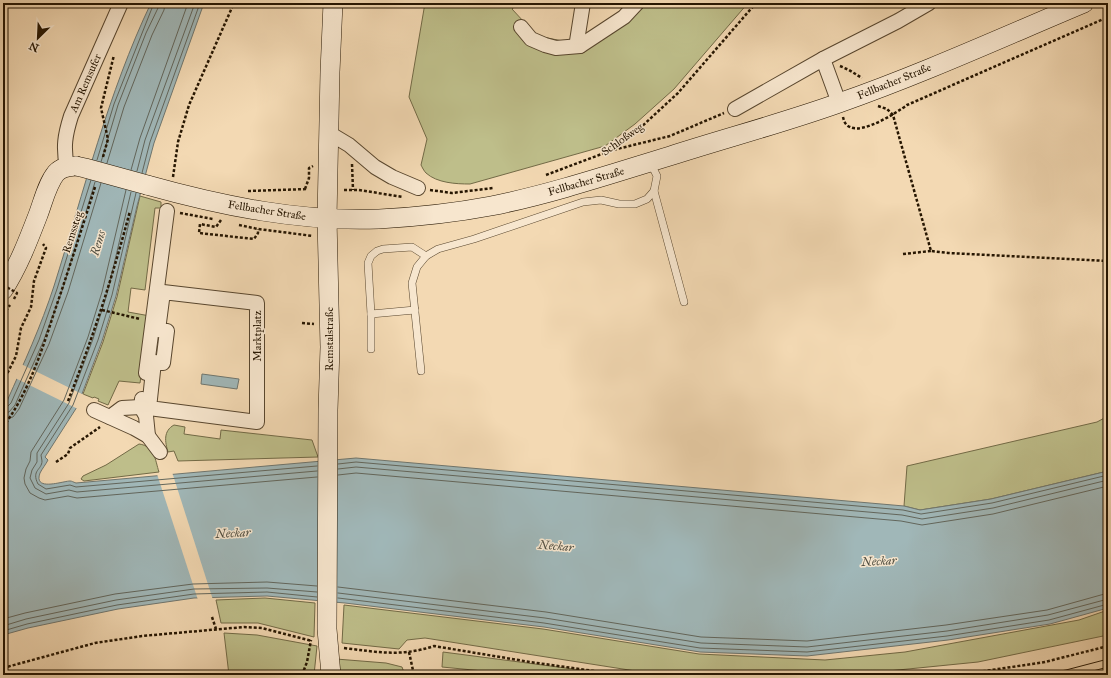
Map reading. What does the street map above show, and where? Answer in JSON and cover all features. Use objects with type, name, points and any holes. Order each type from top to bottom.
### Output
[{"type":"main road","name":"Remstalstraße","points":[[331,675],[321,635],[330,347],[327,218],[333,3]]},
{"type":"main road","name":"Fellbacher Straße","points":[[71,166],[85,168],[195,198],[266,212],[327,218],[385,218],[427,215],[490,206],[545,193],[839,103],[904,78],[1084,3]]},
{"type":"main road","points":[[3,290],[31,233],[53,178],[62,168],[71,166]]},
{"type":"street","name":"Am Remsufer","points":[[71,166],[64,147],[65,134],[71,116],[120,3]]},
{"type":"street","points":[[580,46],[577,41],[583,3]]},
{"type":"street","points":[[735,109],[929,3]]},
{"type":"street","points":[[521,27],[531,39],[545,45],[556,48],[580,46],[624,18],[632,4]]},
{"type":"street","points":[[823,60],[839,103]]},
{"type":"street","points":[[329,132],[349,145],[375,167],[392,177],[418,188]]},
{"type":"street","name":"Marktplatz","points":[[148,436],[144,411],[154,321],[158,305],[163,292],[257,303],[257,422],[149,408],[154,362],[163,363],[167,331],[158,330],[158,305],[167,211]]},
{"type":"street","points":[[110,417],[122,408],[251,429],[251,422]]},
{"type":"street","points":[[94,410],[148,436],[160,452]]},
{"type":"lane","points":[[650,162],[657,176],[654,190],[684,302]]},
{"type":"lane","points":[[421,371],[412,283],[417,267],[426,256],[438,249],[583,202],[601,200],[619,204],[635,204],[647,198],[654,190]]},
{"type":"lane","points":[[371,349],[372,314],[368,263],[371,256],[377,251],[383,249],[412,247],[426,256]]},
{"type":"lane","points":[[372,314],[415,310]]},
{"type":"path","points":[[172,181],[178,142],[189,105],[234,3]]},
{"type":"path","name":"Schloßweg","points":[[544,176],[607,152],[639,129],[678,93],[756,3]]},
{"type":"path","points":[[839,103],[845,124],[850,128],[871,125],[893,115],[907,105],[1108,17]]},
{"type":"path","points":[[102,160],[108,139],[101,108],[115,49]]},
{"type":"path","points":[[607,152],[670,136],[735,109]]},
{"type":"path","points":[[893,115],[931,251]]},
{"type":"path","points":[[250,191],[306,189],[309,178],[309,168]]},
{"type":"path","points":[[352,190],[353,170]]},
{"type":"path","name":"Remssteg","points":[[3,427],[22,397],[36,365],[66,279],[97,180]]},
{"type":"path","points":[[344,190],[407,198],[418,188],[452,193],[499,187]]},
{"type":"path","points":[[68,401],[102,310],[130,210]]},
{"type":"path","points":[[167,211],[228,222]]},
{"type":"path","points":[[221,220],[216,227],[200,224],[199,233],[254,240],[258,233],[258,229]]},
{"type":"path","points":[[236,224],[258,229],[317,237]]},
{"type":"path","points":[[3,382],[16,356],[21,328],[31,307],[34,281],[46,248],[41,241],[31,233]]},
{"type":"path","points":[[903,254],[931,251],[1108,262]]},
{"type":"path","points":[[3,285],[17,293],[3,315]]},
{"type":"path","points":[[102,310],[154,321]]},
{"type":"path","points":[[302,323],[315,325],[315,317]]},
{"type":"path","points":[[3,363],[7,365]]},
{"type":"path","points":[[56,462],[68,454],[70,448],[100,427]]},
{"type":"path","points":[[212,617],[216,630]]},
{"type":"path","points":[[3,668],[95,643],[142,636],[244,627],[262,628],[311,640],[321,635]]},
{"type":"path","points":[[302,675],[307,662],[311,640]]},
{"type":"path","points":[[339,648],[390,654],[409,652],[434,646],[622,675]]},
{"type":"path","points":[[958,675],[1045,662],[1108,646]]},
{"type":"path","points":[[409,652],[414,675]]},
{"type":"green space","points":[[425,3],[519,3],[512,9],[537,36],[573,43],[596,31],[632,3],[748,3],[674,89],[635,124],[605,146],[470,184],[441,181],[426,173],[421,165],[427,139],[409,97]]},
{"type":"green space","points":[[140,196],[161,202],[161,208],[155,208],[145,290],[131,288],[128,312],[150,316],[140,383],[119,381],[108,405],[98,401],[99,399],[83,394],[103,342],[117,297]]},
{"type":"green space","points":[[1108,416],[1108,471],[991,499],[920,510],[904,506],[907,466],[1097,422]]},
{"type":"green space","points":[[174,425],[185,427],[184,434],[220,439],[221,430],[312,440],[318,457],[178,461],[174,451],[168,452],[166,444],[166,434],[170,427]]},
{"type":"green space","points":[[139,444],[144,445],[154,454],[159,472],[84,481],[81,479],[83,476],[106,465]]},
{"type":"green space","points":[[265,598],[315,603],[314,637],[258,623],[221,623],[216,600]]},
{"type":"green space","points":[[344,605],[543,629],[699,654],[825,660],[905,652],[1079,620],[1108,610],[1108,635],[978,662],[868,673],[661,675],[425,638],[407,640],[399,649],[342,643]]},
{"type":"green space","points":[[224,633],[257,635],[317,646],[314,675],[261,675],[260,673],[229,675]]},
{"type":"green space","points":[[443,652],[619,675],[524,675],[442,667]]},
{"type":"green space","points":[[336,659],[386,663],[402,667],[405,675],[339,675]]},
{"type":"water","points":[[151,3],[204,3],[154,143],[137,206],[116,296],[102,341],[77,407],[45,457],[48,460],[40,473],[39,479],[41,482],[45,484],[70,481],[76,483],[356,458],[904,506],[920,510],[991,499],[1108,471],[1108,608],[1050,624],[948,640],[807,656],[700,652],[544,627],[345,603],[267,596],[194,598],[118,609],[28,628],[3,635],[3,406],[7,401],[26,358],[49,301],[109,107]]},
{"type":"water","points":[[202,374],[239,379],[237,389],[201,384]]},
{"type":"pier","points":[[21,364],[84,395],[78,409],[15,378]]},
{"type":"pier","points":[[172,472],[213,600],[198,600],[157,474]]},
{"type":"tram line","points":[[1037,675],[1066,670],[1108,659]]},
{"type":"tram line","points":[[1078,675],[1108,667]]},
{"type":"water label","name":"Rems","points":[[98,243]]},
{"type":"water label","name":"Neckar","points":[[233,533]]},
{"type":"water label","name":"Neckar","points":[[556,546]]},
{"type":"water label","name":"Neckar","points":[[879,561]]}]
